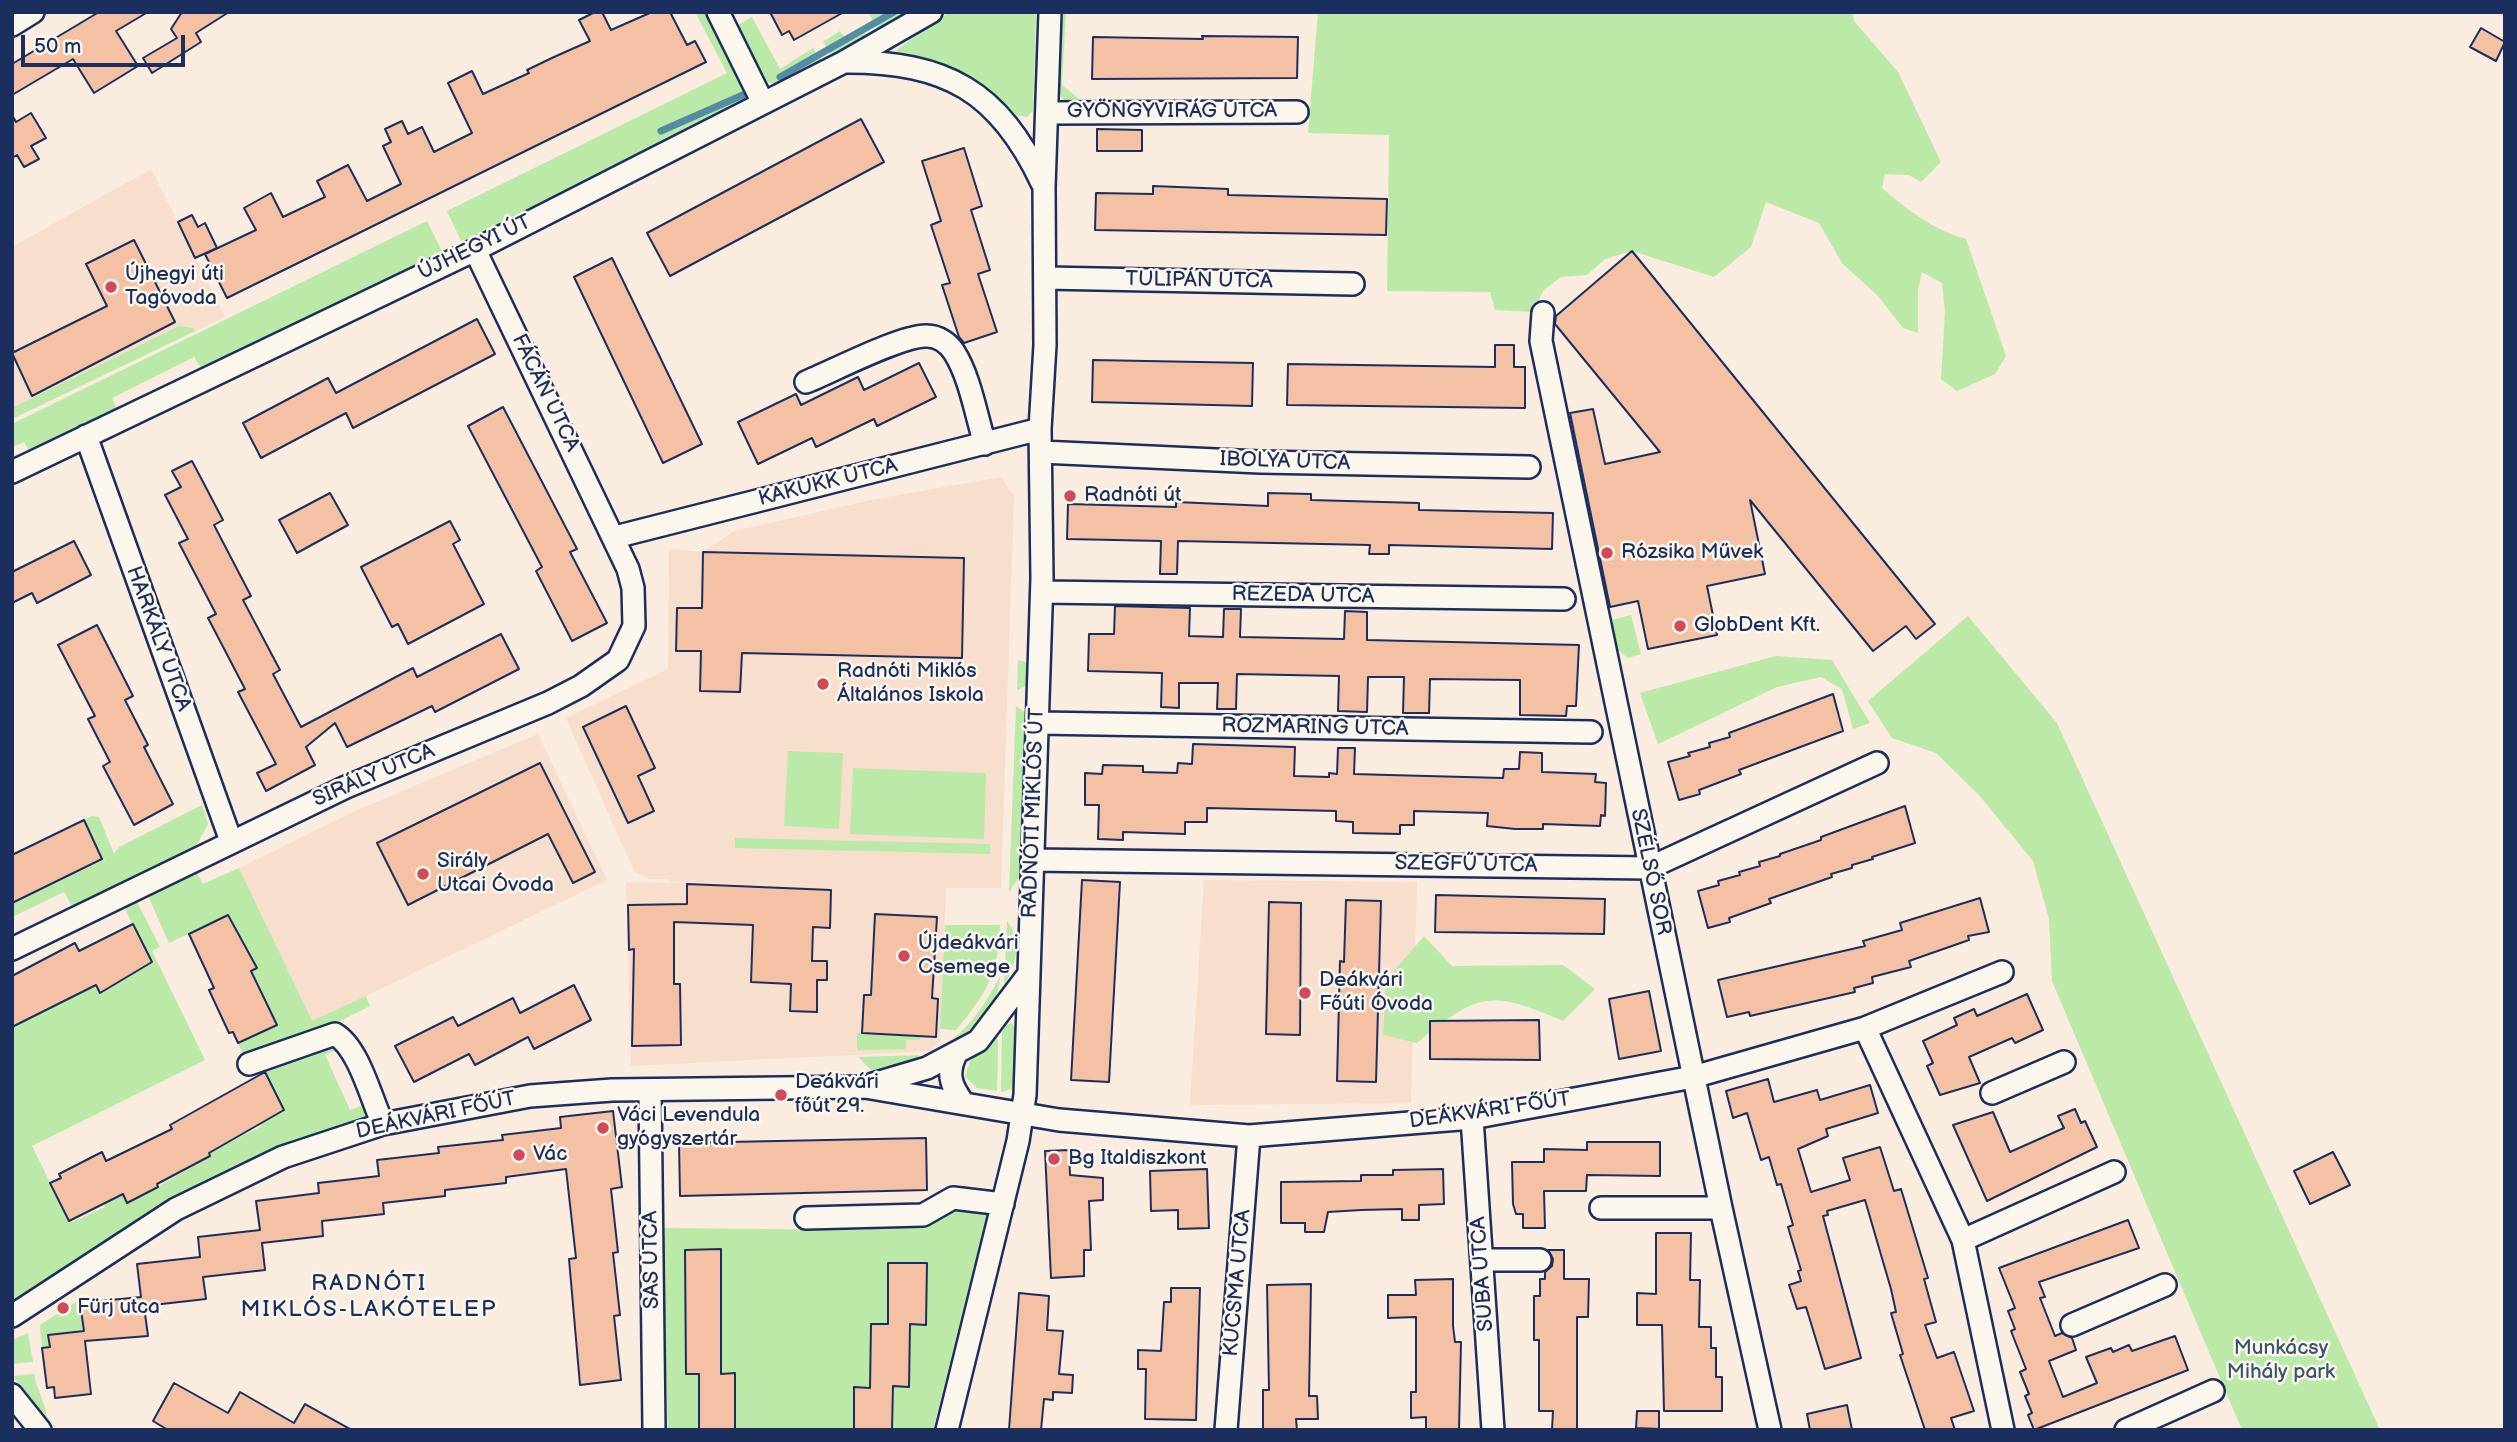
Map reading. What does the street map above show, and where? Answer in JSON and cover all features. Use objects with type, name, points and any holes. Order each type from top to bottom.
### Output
[{"type":"street","points":[[12,25],[33,12]]},
{"type":"street","points":[[718,12],[763,103]]},
{"type":"street","name":"ÚJHEGYI ÚT","points":[[12,472],[475,250],[844,62],[931,12]]},
{"type":"street","name":"RADNÓTI MIKLÓS ÚT","points":[[947,1430],[1023,1115],[1042,592],[1040,429],[1046,278],[1044,187],[1050,12]]},
{"type":"street","name":"RADNÓTI MIKLÓS ÚT","points":[[844,62],[926,68],[964,87],[1011,128],[1028,154],[1044,187]]},
{"type":"street","name":"GYÖNGYVIRÁG UTCA","points":[[1048,113],[1297,112]]},
{"type":"street","name":"FÁCÁN UTCA","points":[[475,250],[615,537]]},
{"type":"street","name":"TULIPÁN UTCA","points":[[1046,278],[1353,284]]},
{"type":"street","name":"SZÉLSŐ SOR","points":[[1543,313],[1541,341],[1649,869],[1770,1430]]},
{"type":"street","points":[[806,382],[908,340],[926,335],[943,340],[953,351],[960,366],[985,444]]},
{"type":"street","name":"KAKUKK UTCA","points":[[615,537],[1040,429]]},
{"type":"street","name":"HARKÁLY UTCA","points":[[86,436],[231,841]]},
{"type":"street","name":"IBOLYA UTCA","points":[[1041,452],[1260,462],[1529,467]]},
{"type":"street","name":"SIRÁLY UTCA","points":[[12,950],[346,787],[548,703],[618,660],[634,626],[634,601],[628,569],[615,537]]},
{"type":"street","name":"REZEDA UTCA","points":[[1042,592],[1564,599]]},
{"type":"street","name":"ROZMARING UTCA","points":[[1038,723],[1591,732]]},
{"type":"street","name":"SZEGFŰ UTCA","points":[[1031,860],[1649,869],[1877,763]]},
{"type":"street","name":"DEÁKVÁRI FŐÚT","points":[[12,1316],[155,1222],[229,1181],[295,1153],[383,1124],[530,1096],[650,1090],[865,1087],[962,1101],[1023,1115],[1249,1136],[1472,1118],[1693,1077],[1865,1028],[2002,972]]},
{"type":"street","name":"DEÁKVÁRI FŐÚT","points":[[865,1087],[919,1071],[978,1041],[1028,975]]},
{"type":"street","points":[[1865,1028],[1964,1240],[2003,1430]]},
{"type":"street","points":[[249,1064],[335,1034],[343,1039],[354,1056],[383,1124]]},
{"type":"street","points":[[956,1054],[950,1068],[950,1078],[962,1101]]},
{"type":"street","points":[[1992,1093],[2064,1062]]},
{"type":"street","name":"SAS UTCA","points":[[650,1090],[654,1430]]},
{"type":"street","name":"SUBA UTCA","points":[[1472,1118],[1493,1430]]},
{"type":"street","name":"KUCSMA UTCA","points":[[1226,1430],[1249,1136]]},
{"type":"street","points":[[1964,1240],[2114,1172]]},
{"type":"street","points":[[806,1218],[923,1215],[953,1198],[1003,1204]]},
{"type":"street","points":[[1601,1208],[1721,1208]]},
{"type":"street","points":[[1482,1260],[1541,1260]]},
{"type":"street","points":[[2072,1325],[2165,1285]]},
{"type":"street","points":[[2126,1430],[2213,1391]]},
{"type":"street","points":[[12,1395],[40,1430]]},
{"type":"shaded area","name":"Újhegyi úti Tagóvoda","points":[[151,169],[225,317],[12,419],[12,247]]},
{"type":"shaded area","name":"Radnóti Miklós Általános Iskola","points":[[1001,477],[1014,496],[1001,888],[946,888],[940,1041],[930,1051],[631,1066],[626,882],[868,886],[669,882],[669,879],[648,879],[634,871],[566,718],[668,669],[669,549],[703,552],[734,531],[876,499]]},
{"type":"shaded area","name":"Sirály Utcai Óvoda","points":[[538,734],[607,880],[312,1022],[239,868],[355,811]]},
{"type":"shaded area","name":"Deákvári Főúti Óvoda","points":[[1204,880],[1417,882],[1411,1103],[1190,1105]]},
{"type":"green space","points":[[690,12],[709,12],[747,89],[744,101],[462,243],[447,211],[727,73],[696,14]]},
{"type":"green space","points":[[868,12],[911,12],[879,33]]},
{"type":"green space","points":[[949,12],[1036,12],[1033,111],[1027,117],[1017,115],[971,78],[930,59],[895,51]]},
{"type":"green space","points":[[1061,12],[1066,12],[1062,85],[1079,99],[1079,105],[1065,102],[1058,91]]},
{"type":"green space","points":[[1318,12],[1853,12],[1854,21],[1898,72],[1941,162],[1921,182],[1909,175],[1885,174],[1882,188],[1932,225],[1966,239],[2006,356],[1995,374],[1957,391],[1941,379],[1945,312],[1942,283],[1922,272],[1918,290],[1918,333],[1903,328],[1878,296],[1842,263],[1819,223],[1766,202],[1751,247],[1714,277],[1632,251],[1605,259],[1587,275],[1561,277],[1544,290],[1532,312],[1495,310],[1490,292],[1387,291],[1389,135],[1308,133]]},
{"type":"green space","points":[[752,17],[780,69],[813,48],[822,63],[783,83],[768,83],[735,27]]},
{"type":"green space","points":[[840,31],[847,41],[864,31],[869,39],[833,58],[823,42]]},
{"type":"green space","points":[[427,221],[443,253],[202,370],[194,357],[112,398],[118,412],[31,454],[24,442],[12,447],[12,424]]},
{"type":"green space","points":[[179,326],[193,328],[195,331],[12,419],[12,408]]},
{"type":"green space","points":[[1631,615],[1641,654],[1628,658],[1618,650],[1612,620]]},
{"type":"green space","name":"Munkácsy Mihály park","points":[[1968,616],[2057,723],[2380,1430],[2242,1430],[2052,981],[2049,919],[2033,861],[1979,795],[1936,753],[1892,738],[1868,701]]},
{"type":"green space","points":[[1776,656],[1832,660],[1870,723],[1853,729],[1842,689],[1821,677],[1777,687],[1658,744],[1640,693]]},
{"type":"green space","points":[[1018,660],[1029,663],[1028,685],[1017,690]]},
{"type":"green space","points":[[1016,706],[1028,714],[1022,873],[1009,892]]},
{"type":"green space","points":[[788,751],[843,753],[839,829],[784,826]]},
{"type":"green space","points":[[853,768],[986,773],[984,839],[850,834]]},
{"type":"green space","points":[[202,805],[208,824],[196,846],[73,908],[64,892],[12,917],[12,904],[106,859],[102,859],[84,820],[92,816],[99,817],[114,854],[119,847]]},
{"type":"green space","points":[[735,838],[990,844],[990,854],[735,848]]},
{"type":"green space","points":[[239,868],[312,1021],[366,996],[370,1006],[340,1021],[243,1054],[238,1043],[277,1025],[248,972],[256,968],[242,937],[239,938],[228,915],[169,943],[148,896],[197,873],[203,884]]},
{"type":"green space","points":[[137,902],[160,947],[152,951],[205,1060],[32,1146],[70,1223],[105,1207],[102,1200],[121,1190],[128,1203],[210,1157],[208,1153],[262,1126],[261,1122],[284,1110],[264,1072],[329,1044],[341,1048],[325,1055],[350,1110],[373,1101],[378,1113],[280,1147],[223,1172],[142,1217],[12,1301],[12,982],[132,924],[125,908]]},
{"type":"green space","points":[[1007,921],[1015,937],[1016,953],[1004,987]]},
{"type":"green space","points":[[945,925],[1000,925],[997,957],[989,982],[976,1005],[956,1030],[940,1029]]},
{"type":"green space","points":[[1424,936],[1452,966],[1563,965],[1595,989],[1563,1021],[1518,1004],[1485,1001],[1455,1014],[1417,1043],[1383,1035],[1386,980]]},
{"type":"green space","points":[[1000,976],[998,990],[986,1015],[967,1034],[932,1059],[932,1052],[954,1038],[972,1020]]},
{"type":"green space","points":[[1011,1023],[1017,1029],[1016,1084],[1015,1088],[1001,1092],[1002,1033],[1005,1026]]},
{"type":"green space","points":[[857,1033],[920,1036],[920,1040],[906,1040],[906,1049],[857,1050]]},
{"type":"green space","points":[[996,1036],[997,1091],[977,1088],[965,1076],[970,1061]]},
{"type":"green space","points":[[919,1055],[919,1065],[874,1073],[858,1057]]},
{"type":"green space","points":[[947,1203],[988,1210],[933,1430],[668,1430],[662,1228],[867,1230],[869,1222]]},
{"type":"green space","points":[[80,1299],[84,1331],[49,1335],[50,1347],[42,1348],[40,1325]]},
{"type":"green space","points":[[28,1333],[33,1362],[12,1364],[12,1340]]},
{"type":"green space","points":[[34,1374],[45,1409],[47,1422],[13,1376]]},
{"type":"building","points":[[99,12],[148,12],[116,31],[138,66],[94,93],[73,59],[12,95],[12,64]]},
{"type":"building","points":[[182,12],[229,12],[196,33],[201,42],[152,73],[143,58],[177,38],[171,29]]},
{"type":"building","points":[[595,12],[602,12],[611,30],[652,12],[670,12],[687,45],[695,41],[706,62],[227,298],[205,254],[256,230],[244,208],[271,193],[283,217],[325,197],[317,181],[348,165],[367,201],[401,184],[383,146],[391,142],[385,129],[402,121],[408,134],[422,127],[434,152],[472,133],[448,83],[472,71],[483,94],[529,73],[527,70],[590,41],[579,20]]},
{"type":"building","points":[[770,12],[844,12],[794,40],[789,31],[782,35]]},
{"type":"building","points":[[2481,28],[2505,42],[2496,61],[2470,47]]},
{"type":"building","points":[[1202,36],[1298,37],[1297,78],[1092,79],[1093,37],[1203,39]]},
{"type":"building","points":[[31,113],[46,138],[31,146],[39,159],[24,167],[17,155],[12,158],[12,115],[16,122]]},
{"type":"building","points":[[861,119],[884,162],[670,276],[647,233]]},
{"type":"building","points":[[1097,129],[1142,130],[1142,151],[1097,151]]},
{"type":"building","points":[[964,148],[982,206],[971,210],[990,270],[978,274],[997,332],[964,343],[959,337],[942,285],[950,283],[931,225],[941,221],[922,161]]},
{"type":"building","points":[[1153,186],[1228,189],[1228,195],[1387,199],[1386,235],[1095,230],[1096,193],[1153,194]]},
{"type":"building","points":[[192,215],[198,227],[205,223],[217,248],[195,258],[178,222]]},
{"type":"building","points":[[134,240],[175,322],[32,396],[12,353],[107,306],[86,264]]},
{"type":"building","points":[[1632,251],[1935,624],[1916,639],[1906,626],[1873,651],[1750,500],[1765,574],[1707,586],[1717,635],[1648,649],[1638,601],[1610,607],[1570,413],[1593,409],[1605,464],[1660,452],[1555,324],[1556,316]]},
{"type":"building","points":[[612,258],[702,444],[663,463],[574,277]]},
{"type":"building","points":[[477,319],[495,354],[353,428],[346,413],[261,458],[243,423],[328,378],[336,393]]},
{"type":"building","points":[[1495,345],[1514,345],[1514,367],[1525,367],[1525,408],[1287,405],[1288,364],[1495,367]]},
{"type":"building","points":[[1093,360],[1253,363],[1252,406],[1092,402]]},
{"type":"building","points":[[919,363],[936,397],[877,426],[874,419],[816,447],[812,438],[758,464],[738,422],[796,394],[801,405],[858,377],[864,390]]},
{"type":"building","points":[[503,407],[577,549],[570,552],[607,623],[572,641],[536,571],[542,567],[468,426]]},
{"type":"building","points":[[192,461],[223,520],[214,525],[251,596],[243,600],[280,670],[273,674],[301,727],[413,668],[417,677],[501,634],[519,669],[435,712],[432,706],[347,747],[335,723],[306,747],[315,765],[266,791],[257,773],[276,764],[238,692],[245,689],[208,618],[216,614],[179,543],[188,539],[165,495],[181,487],[172,471]]},
{"type":"building","points":[[330,493],[348,525],[297,553],[279,520]]},
{"type":"building","points":[[1268,493],[1311,494],[1311,500],[1419,503],[1419,510],[1553,513],[1552,549],[1389,545],[1389,554],[1369,554],[1370,545],[1178,541],[1177,574],[1160,574],[1161,541],[1067,539],[1068,504],[1176,507],[1176,502],[1268,506]]},
{"type":"building","points":[[450,521],[460,540],[453,544],[484,604],[408,644],[398,624],[392,627],[361,567]]},
{"type":"building","points":[[74,541],[91,575],[37,603],[32,593],[12,603],[12,572]]},
{"type":"building","points":[[703,552],[964,558],[962,658],[742,653],[740,692],[700,691],[701,651],[676,651],[677,608],[702,608]]},
{"type":"building","points":[[1115,606],[1190,608],[1189,636],[1223,637],[1224,609],[1241,609],[1240,637],[1344,639],[1345,611],[1367,612],[1367,640],[1579,645],[1576,706],[1567,706],[1566,716],[1520,715],[1520,680],[1430,679],[1429,713],[1403,713],[1404,677],[1368,677],[1367,712],[1338,711],[1339,676],[1237,674],[1236,709],[1217,709],[1218,683],[1179,683],[1179,708],[1161,707],[1162,673],[1088,671],[1089,634],[1114,634]]},
{"type":"building","points":[[97,625],[133,696],[125,700],[148,745],[144,747],[173,804],[134,825],[103,766],[110,762],[88,719],[95,716],[58,645]]},
{"type":"building","points":[[1833,694],[1843,731],[1739,770],[1741,774],[1699,790],[1700,794],[1679,800],[1668,762],[1710,747],[1709,743],[1730,737],[1729,733]]},
{"type":"building","points":[[626,706],[655,768],[638,776],[654,811],[628,823],[583,727]]},
{"type":"building","points":[[1193,744],[1295,747],[1294,776],[1329,777],[1329,773],[1337,774],[1338,748],[1355,748],[1354,774],[1503,778],[1504,769],[1519,769],[1520,752],[1542,753],[1542,772],[1596,774],[1595,782],[1606,783],[1605,816],[1601,815],[1600,826],[1543,824],[1543,829],[1515,829],[1487,826],[1488,813],[1414,811],[1414,825],[1400,825],[1400,834],[1353,833],[1353,822],[1336,821],[1336,811],[1207,808],[1207,822],[1185,822],[1185,834],[1123,832],[1123,840],[1098,839],[1099,805],[1085,805],[1085,773],[1102,774],[1103,765],[1143,766],[1143,772],[1177,773],[1178,763],[1192,764]]},
{"type":"building","points":[[540,763],[595,872],[573,883],[548,834],[408,905],[377,843]]},
{"type":"building","points":[[1905,806],[1915,843],[1872,857],[1873,859],[1852,865],[1852,868],[1831,874],[1832,877],[1769,899],[1771,903],[1729,918],[1730,922],[1708,928],[1698,891],[1719,885],[1718,881],[1740,875],[1739,872],[1760,866],[1759,862]]},
{"type":"building","points":[[84,820],[102,859],[12,903],[12,855]]},
{"type":"building","points":[[1082,880],[1120,882],[1109,1082],[1071,1080]]},
{"type":"building","points":[[687,884],[831,890],[830,928],[813,927],[812,961],[827,961],[827,980],[817,980],[817,1012],[790,1011],[791,984],[751,982],[753,925],[674,922],[674,984],[680,984],[681,1045],[632,1046],[634,949],[629,950],[628,905],[687,904]]},
{"type":"building","points":[[1436,895],[1605,899],[1604,934],[1435,932]]},
{"type":"building","points":[[1980,898],[1989,932],[1968,936],[1969,940],[1909,961],[1911,967],[1872,977],[1873,983],[1854,988],[1855,992],[1750,1016],[1749,1012],[1727,1017],[1718,980],[1865,946],[1863,941],[1902,930],[1900,923]]},
{"type":"building","points":[[1346,900],[1381,901],[1376,1082],[1337,1081],[1340,961],[1344,962]]},
{"type":"building","points":[[1269,902],[1301,903],[1300,1035],[1266,1034]]},
{"type":"building","name":"Újdeákvári Csemege","points":[[875,914],[937,917],[932,998],[938,999],[936,1037],[862,1033],[864,995],[871,995]]},
{"type":"building","points":[[228,915],[257,968],[251,971],[277,1025],[238,1043],[233,1032],[229,1033],[209,990],[214,988],[189,934]]},
{"type":"building","points":[[133,924],[152,962],[100,993],[96,985],[12,1027],[12,976],[75,943],[79,951]]},
{"type":"building","points":[[574,985],[591,1020],[534,1049],[528,1037],[475,1065],[469,1054],[414,1082],[395,1046],[453,1017],[458,1026],[513,998],[520,1013]]},
{"type":"building","points":[[1649,991],[1661,1051],[1619,1059],[1609,999]]},
{"type":"building","points":[[2027,994],[2043,1030],[2015,1043],[2012,1038],[1969,1057],[1980,1083],[1940,1095],[1927,1066],[1933,1063],[1923,1041],[1957,1025],[1954,1018],[1974,1009],[1977,1016]]},
{"type":"building","points":[[1539,1020],[1540,1060],[1430,1059],[1430,1021]]},
{"type":"building","points":[[265,1072],[284,1110],[209,1153],[210,1156],[157,1184],[158,1187],[127,1203],[123,1194],[69,1221],[50,1183],[61,1178],[59,1174],[102,1152],[106,1161],[172,1129],[170,1125]]},
{"type":"building","points":[[1768,1079],[1774,1102],[1817,1090],[1820,1100],[1870,1085],[1878,1113],[1826,1129],[1828,1136],[1798,1149],[1811,1192],[1850,1180],[1843,1158],[1880,1147],[1894,1191],[1901,1189],[1928,1278],[1924,1279],[1936,1322],[1925,1325],[1937,1358],[1954,1352],[1974,1411],[1951,1418],[1955,1430],[1925,1430],[1900,1355],[1903,1354],[1891,1313],[1896,1312],[1891,1289],[1865,1200],[1827,1211],[1828,1215],[1823,1216],[1861,1358],[1825,1369],[1806,1307],[1797,1309],[1789,1285],[1801,1281],[1798,1271],[1801,1270],[1788,1227],[1793,1225],[1781,1184],[1777,1185],[1769,1157],[1761,1160],[1747,1113],[1733,1118],[1726,1091]]},
{"type":"building","points":[[2075,1109],[2081,1123],[2085,1121],[2097,1147],[1987,1201],[1953,1125],[1993,1112],[2010,1152],[2064,1128],[2058,1116]]},
{"type":"building","points":[[613,1111],[622,1187],[611,1189],[618,1252],[613,1253],[620,1315],[614,1316],[621,1380],[580,1385],[569,1259],[576,1258],[566,1169],[506,1177],[506,1183],[445,1190],[445,1196],[383,1203],[384,1214],[322,1221],[323,1236],[262,1243],[265,1270],[203,1277],[206,1299],[144,1306],[148,1336],[85,1341],[91,1394],[55,1398],[54,1387],[47,1388],[42,1348],[50,1347],[48,1335],[84,1331],[80,1303],[141,1297],[137,1264],[200,1257],[198,1237],[260,1230],[256,1201],[319,1193],[318,1183],[379,1176],[377,1160],[439,1153],[438,1147],[503,1140],[502,1135],[561,1128],[560,1117]]},
{"type":"building","points":[[926,1138],[927,1190],[680,1196],[679,1143]]},
{"type":"building","points":[[1587,1142],[1660,1142],[1660,1176],[1587,1175],[1586,1191],[1544,1191],[1545,1228],[1523,1228],[1523,1214],[1516,1214],[1513,1204],[1512,1162],[1544,1162],[1544,1149],[1587,1150]]},
{"type":"building","points":[[1069,1150],[1070,1175],[1103,1178],[1103,1200],[1089,1201],[1091,1250],[1084,1250],[1084,1276],[1051,1278],[1045,1151]]},
{"type":"building","points":[[2333,1152],[2350,1185],[2310,1204],[2294,1171]]},
{"type":"building","points":[[1207,1169],[1209,1228],[1178,1229],[1178,1210],[1151,1211],[1150,1171]]},
{"type":"building","points":[[1443,1169],[1444,1204],[1419,1205],[1419,1220],[1402,1220],[1402,1209],[1328,1212],[1324,1232],[1305,1232],[1305,1223],[1281,1223],[1281,1182],[1361,1181],[1361,1175],[1393,1175],[1393,1170]]},
{"type":"building","points":[[2128,1220],[2139,1248],[2039,1282],[2045,1297],[2040,1298],[2055,1336],[2062,1333],[2072,1338],[2076,1350],[2049,1361],[2063,1397],[2097,1383],[2086,1357],[2111,1348],[2113,1352],[2129,1345],[2132,1351],[2175,1336],[2188,1370],[2034,1430],[2028,1415],[2032,1413],[2025,1396],[2029,1394],[2020,1372],[2026,1369],[2011,1331],[2015,1329],[2008,1311],[2015,1308],[1999,1268]]},
{"type":"building","points":[[1656,1233],[1691,1233],[1690,1280],[1700,1280],[1699,1327],[1711,1327],[1711,1348],[1716,1348],[1716,1377],[1722,1377],[1722,1411],[1664,1411],[1662,1325],[1637,1325],[1637,1293],[1656,1294]]},
{"type":"building","points":[[721,1249],[721,1374],[735,1373],[735,1430],[699,1430],[699,1374],[686,1374],[685,1250]]},
{"type":"building","points":[[1548,1250],[1564,1250],[1564,1279],[1589,1279],[1588,1317],[1577,1317],[1577,1430],[1552,1430],[1553,1411],[1539,1411],[1539,1340],[1534,1340],[1534,1296],[1540,1296],[1540,1279],[1545,1279],[1545,1272],[1552,1266],[1553,1259]]},
{"type":"building","points":[[888,1263],[927,1263],[926,1325],[910,1324],[909,1387],[893,1386],[892,1430],[854,1430],[854,1387],[870,1388],[871,1324],[888,1324]]},
{"type":"building","points":[[1453,1279],[1455,1342],[1461,1342],[1459,1430],[1426,1430],[1426,1417],[1411,1418],[1411,1392],[1416,1392],[1416,1317],[1388,1318],[1388,1295],[1416,1295],[1415,1280]]},
{"type":"building","points":[[1311,1284],[1309,1396],[1317,1396],[1318,1419],[1296,1419],[1297,1430],[1263,1430],[1263,1390],[1269,1390],[1267,1285]]},
{"type":"building","points":[[1171,1288],[1200,1288],[1196,1420],[1145,1419],[1146,1369],[1138,1369],[1138,1350],[1161,1351],[1164,1302],[1171,1302]]},
{"type":"building","points":[[1019,1293],[1049,1296],[1047,1330],[1063,1331],[1059,1374],[1073,1375],[1072,1393],[1053,1392],[1053,1400],[1044,1399],[1041,1430],[1009,1430]]},
{"type":"building","points":[[174,1383],[228,1413],[240,1392],[294,1423],[305,1404],[352,1430],[168,1430],[153,1421]]},
{"type":"building","points":[[1847,1405],[1852,1430],[1810,1430],[1807,1414]]},
{"type":"building","points":[[1637,1411],[1659,1411],[1659,1429],[1636,1428]]},
{"type":"waterway","points":[[780,77],[894,12]]},
{"type":"waterway","points":[[661,131],[745,94]]},
{"type":"place","name":"Újhegyi úti Tagóvoda","points":[[111,287]]},
{"type":"place","name":"Radnóti út","points":[[1070,496]]},
{"type":"place","name":"Rózsika Művek","points":[[1607,553]]},
{"type":"place","name":"GlobDent Kft.","points":[[1680,626]]},
{"type":"place","name":"Radnóti Miklós Általános Iskola","points":[[823,684]]},
{"type":"place","name":"Sirály Utcai Óvoda","points":[[423,874]]},
{"type":"place","name":"Újdeákvári Csemege","points":[[904,956]]},
{"type":"place","name":"Deákvári Főúti Óvoda","points":[[1305,993]]},
{"type":"place","name":"Deákvári főút 29.","points":[[781,1095]]},
{"type":"place","name":"Váci Levendula gyógyszertár","points":[[603,1128]]},
{"type":"place","name":"Vác","points":[[519,1155]]},
{"type":"place","name":"Bg Italdiszkont","points":[[1054,1159]]},
{"type":"place","name":"Fürj utca","points":[[63,1308]]},
{"type":"district","name":"RADNÓTI MIKLÓS-LAKÓTELEP","points":[[369,1297]]}]
